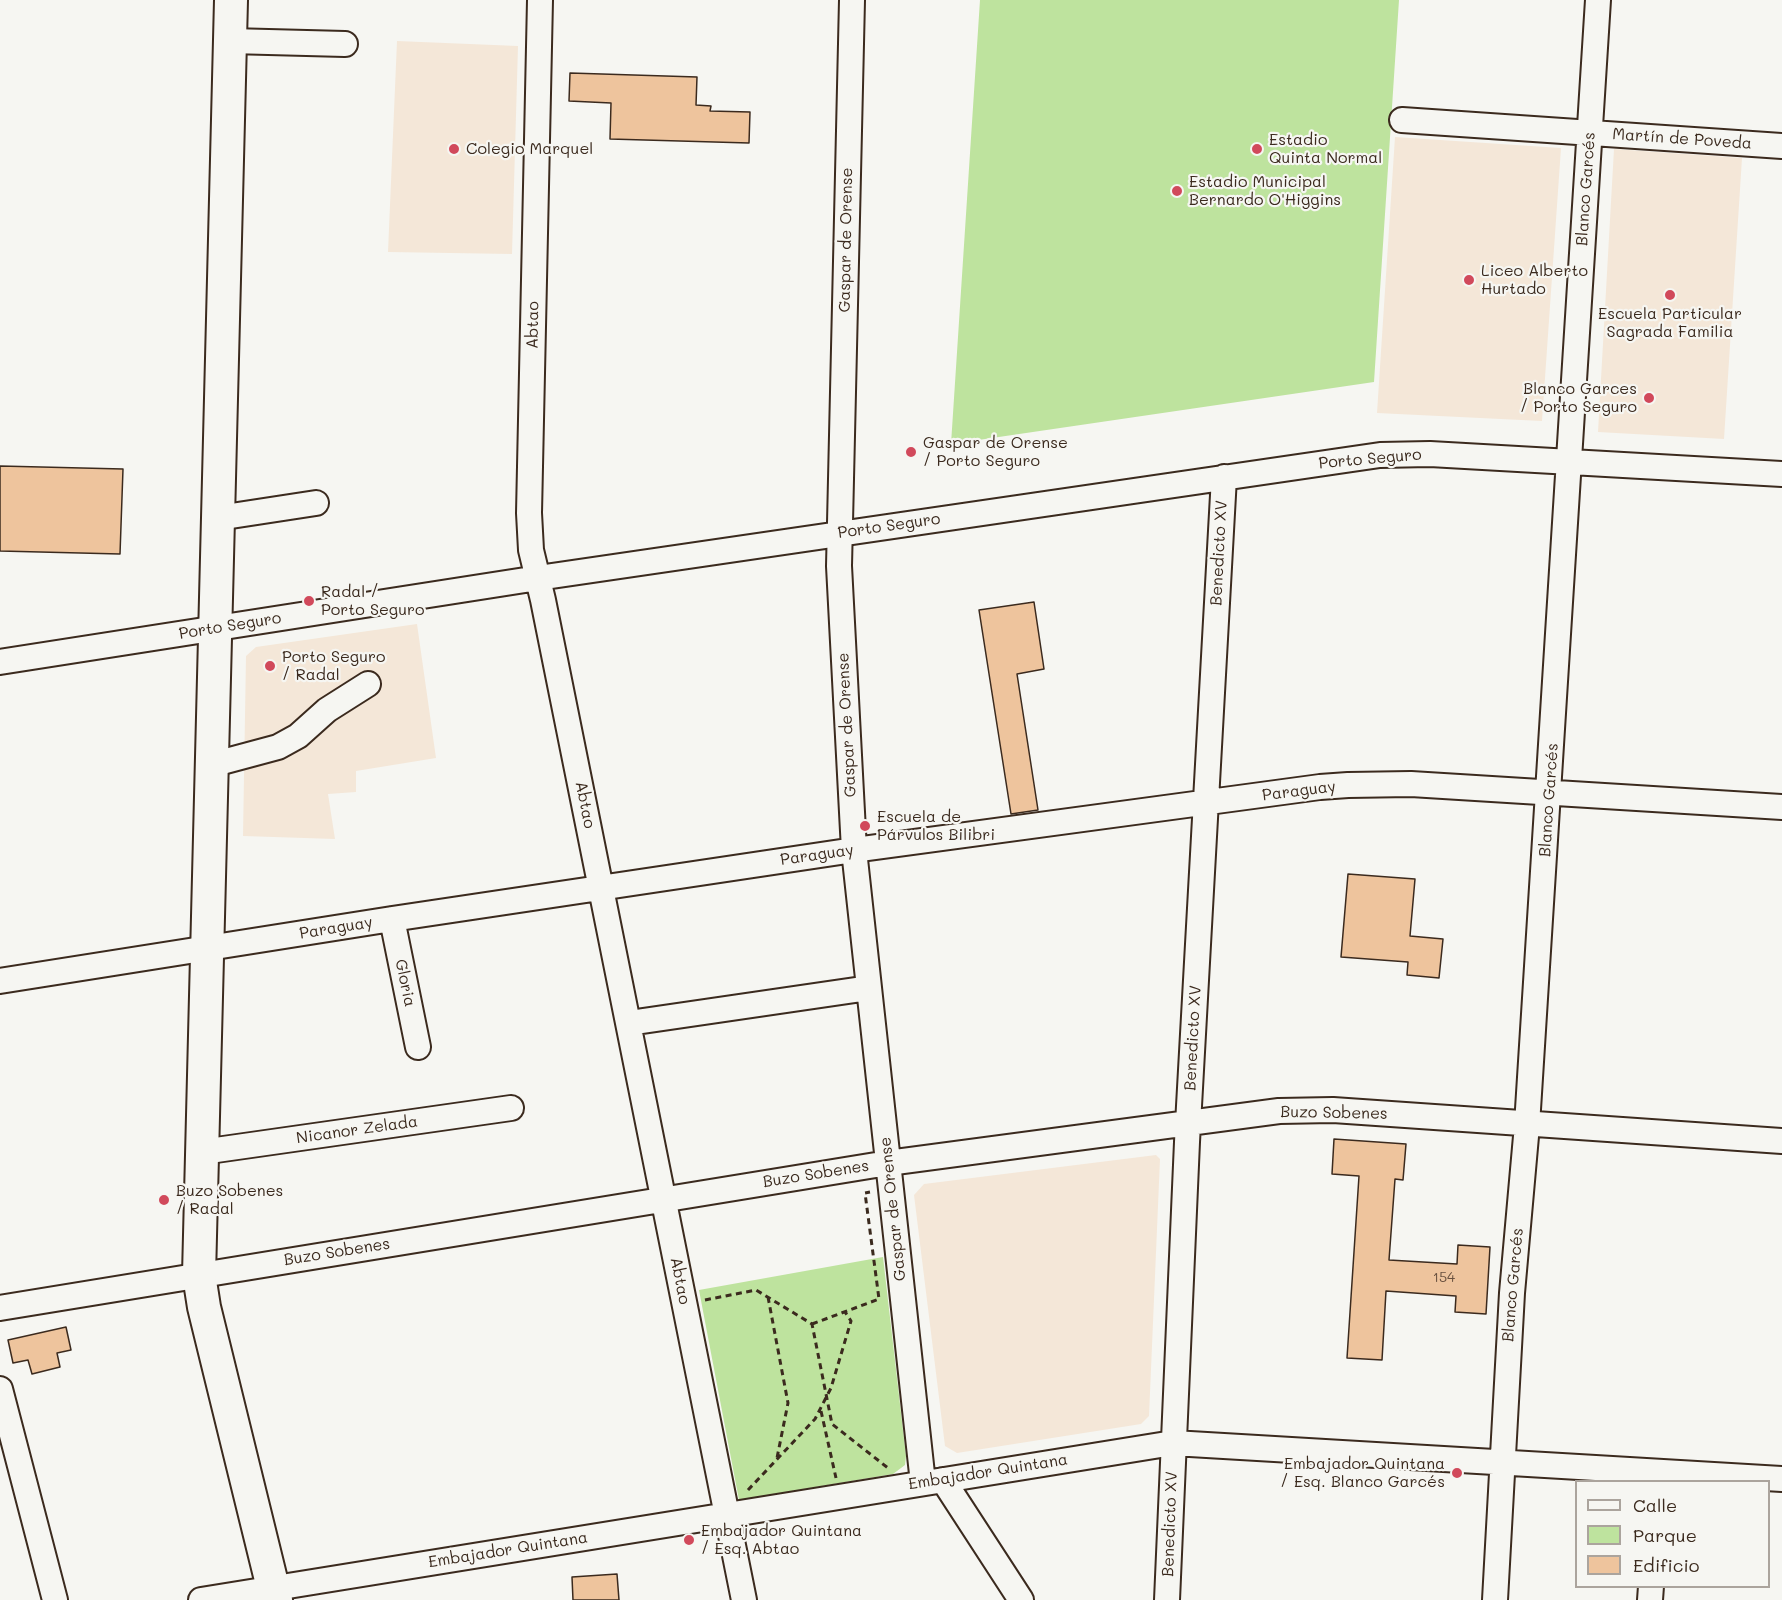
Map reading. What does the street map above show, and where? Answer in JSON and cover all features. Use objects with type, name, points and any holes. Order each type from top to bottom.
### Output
[{"type":"main road","points":[[231,0],[199,1275],[204,1307],[274,1594]]},
{"type":"street","name":"Abtao","points":[[540,0],[529,513],[531,550],[685,1305],[733,1513],[744,1600]]},
{"type":"street","name":"Gaspar de Orense","points":[[852,0],[839,566],[854,850],[924,1483],[1021,1600]]},
{"type":"street","name":"Blanco Garcés","points":[[1495,1600],[1501,1461],[1512,1293],[1527,1125],[1598,0]]},
{"type":"street","points":[[230,41],[345,44]]},
{"type":"street","name":"Martín de Poveda","points":[[1402,120],[1782,146]]},
{"type":"street","name":"Porto Seguro","points":[[0,662],[538,578],[1395,454],[1440,454],[1782,474]]},
{"type":"street","name":"Benedicto XV","points":[[1167,1600],[1188,1123],[1224,477]]},
{"type":"street","points":[[218,518],[316,503]]},
{"type":"street","points":[[211,765],[278,747],[298,736],[327,710],[368,684]]},
{"type":"street","name":"Paraguay","points":[[0,981],[601,887],[1320,787],[1379,784],[1782,807]]},
{"type":"street","name":"Gloria","points":[[392,919],[418,1047]]},
{"type":"street","points":[[629,1023],[869,988]]},
{"type":"street","name":"Nicanor Zelada","points":[[202,1152],[511,1108]]},
{"type":"street","name":"Buzo Sobenes","points":[[0,1308],[888,1163],[1279,1111],[1315,1110],[1782,1141]]},
{"type":"street","points":[[0,1389],[54,1600]]},
{"type":"street","name":"Embajador Quintana","points":[[201,1600],[274,1594],[733,1513],[1173,1443],[1501,1461],[1658,1476],[1782,1479]]},
{"type":"path","points":[[812,1324],[879,1299],[865,1193],[891,1190]]},
{"type":"path","points":[[685,1305],[756,1290],[812,1324],[832,1424],[896,1474],[897,1478],[924,1483]]},
{"type":"path","points":[[768,1297],[788,1403],[777,1460]]},
{"type":"path","points":[[733,1513],[739,1500],[815,1419],[826,1397],[851,1321],[845,1312]]},
{"type":"path","points":[[820,1409],[838,1487]]},
{"type":"shaded area","name":"Colegio Marquel","points":[[397,41],[518,46],[512,254],[388,252]]},
{"type":"shaded area","name":"Liceo Alberto Hurtado","points":[[1395,137],[1561,148],[1542,421],[1377,413]]},
{"type":"shaded area","name":"Escuela Particular Sagrada Familia","points":[[1614,149],[1742,158],[1724,439],[1598,432]]},
{"type":"shaded area","points":[[417,624],[436,758],[356,771],[356,792],[328,794],[335,839],[243,836],[246,656],[256,647]]},
{"type":"shaded area","points":[[1156,1155],[1160,1159],[1149,1416],[1141,1424],[957,1453],[945,1446],[914,1195],[924,1184]]},
{"type":"green space","name":"Estadio Municipal Bernardo O'Higgins","points":[[980,0],[1399,0],[1374,382],[951,444]]},
{"type":"green space","points":[[883,1257],[906,1456],[905,1465],[893,1474],[739,1500],[699,1290]]},
{"type":"building","points":[[570,73],[697,77],[696,105],[711,106],[710,111],[750,112],[749,143],[610,139],[611,103],[569,101]]},
{"type":"building","points":[[0,466],[123,469],[120,554],[0,551]]},
{"type":"building","points":[[1034,602],[1044,669],[1017,674],[1038,810],[1011,814],[979,610]]},
{"type":"building","points":[[1348,874],[1415,879],[1410,936],[1443,939],[1439,978],[1407,975],[1408,962],[1341,957]]},
{"type":"building","points":[[1334,1139],[1406,1144],[1403,1180],[1395,1179],[1389,1260],[1457,1264],[1458,1245],[1490,1247],[1486,1314],[1455,1312],[1456,1296],[1386,1291],[1382,1360],[1347,1358],[1359,1176],[1332,1174]]},
{"type":"building","points":[[66,1327],[71,1350],[57,1353],[60,1367],[32,1374],[28,1360],[13,1363],[8,1340]]},
{"type":"building","points":[[617,1574],[619,1600],[573,1600],[572,1577]]},
{"type":"place","name":"Colegio Marquel","points":[[454,149]]},
{"type":"place","name":"Estadio Quinta Normal","points":[[1257,149]]},
{"type":"place","name":"Estadio Municipal Bernardo O'Higgins","points":[[1177,191]]},
{"type":"place","name":"Liceo Alberto Hurtado","points":[[1469,280]]},
{"type":"place","name":"Escuela Particular Sagrada Familia","points":[[1670,295]]},
{"type":"place","name":"Blanco Garces / Porto Seguro","points":[[1649,398]]},
{"type":"place","name":"Gaspar de Orense / Porto Seguro","points":[[911,452]]},
{"type":"place","name":"Radal / Porto Seguro","points":[[309,601]]},
{"type":"place","name":"Porto Seguro / Radal","points":[[270,666]]},
{"type":"place","name":"Escuela de Párvulos Bilibri","points":[[865,826]]},
{"type":"place","name":"Buzo Sobenes / Radal","points":[[164,1200]]},
{"type":"place","name":"Embajador Quintana / Esq. Blanco Garcés","points":[[1457,1473]]},
{"type":"place","name":"Embajador Quintana / Esq. Abtao","points":[[689,1540]]}]
